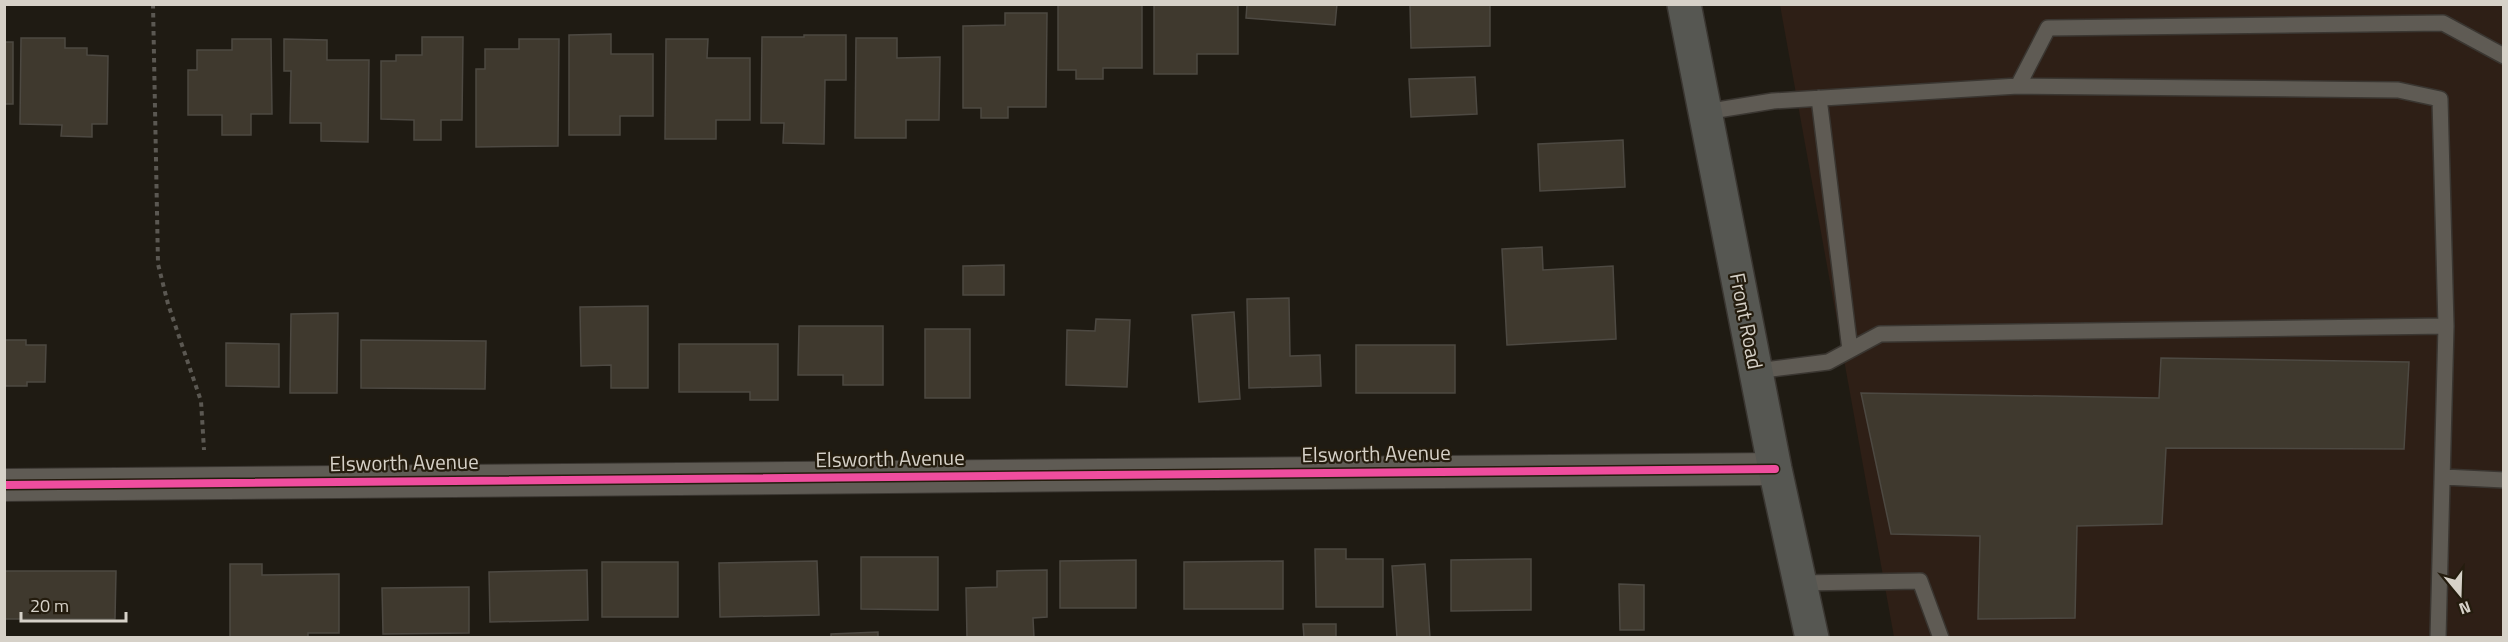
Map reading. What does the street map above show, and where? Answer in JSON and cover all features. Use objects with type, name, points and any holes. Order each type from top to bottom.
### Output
[{"type":"main road","name":"Front Road","points":[[1684,4],[1775,469],[1812,638]]},
{"type":"street","name":"Elsworth Avenue","points":[[4,485],[1775,469]]},
{"type":"lane","points":[[2018,86],[2048,28],[2443,23],[2504,56]]},
{"type":"lane","points":[[1705,112],[1773,101],[2018,86],[2398,90],[2440,99],[2446,326],[2444,477],[2438,638]]},
{"type":"lane","points":[[1819,98],[1850,350]]},
{"type":"lane","points":[[1756,371],[1828,362],[1880,334],[2446,326]]},
{"type":"lane","points":[[2444,477],[2504,480]]},
{"type":"lane","points":[[1800,583],[1920,581],[1941,638]]},
{"type":"path","points":[[153,4],[158,264],[171,314],[201,401],[205,430],[204,483]]},
{"type":"shaded area","points":[[1780,5],[2503,5],[2503,637],[1894,637]]},
{"type":"building","points":[[1058,4],[1142,4],[1142,68],[1103,68],[1103,79],[1076,79],[1076,70],[1058,70]]},
{"type":"building","points":[[1154,4],[1238,4],[1238,54],[1197,54],[1197,74],[1154,74]]},
{"type":"building","points":[[1247,4],[1337,4],[1335,25],[1246,18]]},
{"type":"building","points":[[1410,4],[1490,4],[1490,46],[1411,48]]},
{"type":"building","points":[[1005,13],[1047,13],[1046,107],[1008,107],[1008,118],[981,118],[981,108],[963,108],[963,26],[1005,25]]},
{"type":"building","points":[[611,34],[611,54],[653,54],[653,116],[620,116],[620,135],[569,135],[569,35]]},
{"type":"building","points":[[804,35],[846,35],[846,80],[825,80],[824,144],[783,143],[784,123],[761,123],[762,37],[804,37]]},
{"type":"building","points":[[422,37],[463,37],[462,120],[441,120],[441,140],[414,140],[414,120],[381,119],[381,61],[396,61],[396,55],[422,55]]},
{"type":"building","points":[[21,38],[65,38],[65,48],[87,48],[87,55],[108,56],[107,124],[92,124],[92,137],[61,136],[62,125],[20,124]]},
{"type":"building","points":[[856,38],[897,38],[897,58],[940,57],[939,120],[906,120],[906,138],[855,138]]},
{"type":"building","points":[[232,39],[271,39],[272,114],[251,114],[251,135],[222,135],[222,115],[188,115],[188,70],[197,70],[197,50],[232,50]]},
{"type":"building","points":[[284,39],[327,40],[327,60],[369,60],[368,142],[321,141],[321,123],[290,123],[291,71],[284,71]]},
{"type":"building","points":[[519,39],[559,39],[558,146],[476,147],[476,69],[485,69],[485,49],[519,49]]},
{"type":"building","points":[[666,39],[708,39],[707,58],[750,58],[750,120],[716,120],[716,139],[665,139]]},
{"type":"building","points":[[4,42],[13,42],[13,104],[4,104]]},
{"type":"building","points":[[1475,77],[1477,114],[1411,117],[1409,79]]},
{"type":"building","points":[[1623,140],[1625,187],[1540,191],[1538,144]]},
{"type":"building","points":[[1542,247],[1543,270],[1613,266],[1616,339],[1507,345],[1502,249]]},
{"type":"building","points":[[1004,265],[1004,295],[963,295],[963,266]]},
{"type":"building","points":[[1289,298],[1290,356],[1320,355],[1321,386],[1249,388],[1247,299]]},
{"type":"building","points":[[648,306],[648,388],[611,388],[611,365],[581,366],[580,307]]},
{"type":"building","points":[[1234,312],[1240,399],[1199,402],[1192,315]]},
{"type":"building","points":[[338,313],[337,393],[290,393],[291,314]]},
{"type":"building","points":[[1096,319],[1130,320],[1127,387],[1066,385],[1067,330],[1095,331]]},
{"type":"building","points":[[799,326],[883,326],[883,385],[843,385],[843,375],[798,375]]},
{"type":"building","points":[[925,329],[970,329],[970,398],[925,398]]},
{"type":"building","points":[[4,340],[26,340],[26,345],[46,345],[45,382],[27,382],[27,386],[4,386]]},
{"type":"building","points":[[361,340],[486,341],[485,389],[361,388]]},
{"type":"building","points":[[226,343],[279,344],[279,387],[226,386]]},
{"type":"building","points":[[679,344],[778,344],[778,400],[750,400],[750,392],[679,392]]},
{"type":"building","points":[[1356,345],[1455,345],[1455,393],[1356,393]]},
{"type":"building","points":[[2161,358],[2409,362],[2404,449],[2166,448],[2162,524],[2077,526],[2075,618],[1978,619],[1980,536],[1891,534],[1861,393],[2159,398]]},
{"type":"building","points":[[1315,549],[1346,549],[1346,559],[1383,559],[1383,607],[1316,607]]},
{"type":"building","points":[[861,557],[938,557],[938,610],[861,609]]},
{"type":"building","points":[[1531,559],[1531,610],[1451,611],[1451,560]]},
{"type":"building","points":[[1136,560],[1136,608],[1060,608],[1060,561]]},
{"type":"building","points":[[817,561],[819,615],[720,617],[719,563]]},
{"type":"building","points":[[1283,561],[1283,609],[1184,609],[1184,562]]},
{"type":"building","points":[[602,562],[678,562],[678,617],[602,617]]},
{"type":"building","points":[[230,564],[262,564],[262,575],[339,574],[339,633],[308,633],[308,638],[230,638]]},
{"type":"building","points":[[1425,564],[1430,638],[1397,638],[1392,566]]},
{"type":"building","points":[[587,570],[588,620],[490,622],[489,572]]},
{"type":"building","points":[[1047,570],[1047,617],[1033,618],[1034,638],[967,638],[966,588],[997,587],[997,571]]},
{"type":"building","points":[[4,571],[116,571],[115,619],[4,619]]},
{"type":"building","points":[[1619,584],[1644,585],[1644,630],[1620,630]]},
{"type":"building","points":[[469,587],[469,633],[383,634],[382,588]]},
{"type":"building","points":[[1303,624],[1336,624],[1336,638],[1304,638]]},
{"type":"building","points":[[878,632],[878,638],[831,638],[831,634]]},
{"type":"cycle path","points":[[4,485],[1775,469]]}]
